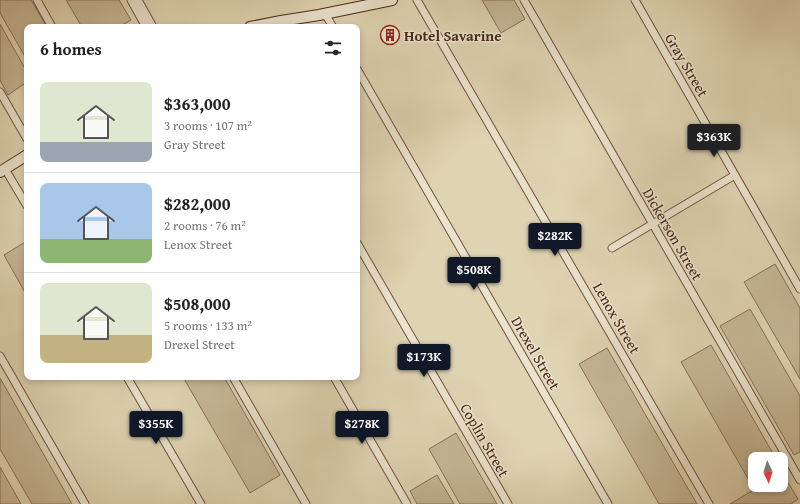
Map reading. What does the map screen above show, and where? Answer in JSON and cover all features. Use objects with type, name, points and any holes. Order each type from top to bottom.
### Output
[{"type":"main road","points":[[267,24],[392,0]]},
{"type":"main road","points":[[3,171],[24,157]]},
{"type":"street","points":[[37,0],[50,24]]},
{"type":"street","points":[[132,0],[144,24]]},
{"type":"street","points":[[138,0],[151,24]]},
{"type":"street","name":"Lenox Street","points":[[418,0],[709,504]]},
{"type":"street","name":"Dickerson Street","points":[[524,0],[800,480]]},
{"type":"street","name":"Gray Street","points":[[635,0],[800,289]]},
{"type":"street","points":[[325,14],[331,24]]},
{"type":"street","name":"Drexel Street","points":[[360,74],[608,504]]},
{"type":"street","points":[[0,92],[24,134]]},
{"type":"street","points":[[3,171],[24,202]]},
{"type":"street","points":[[612,248],[735,175]]},
{"type":"street","name":"Coplin Street","points":[[360,248],[508,504]]},
{"type":"street","points":[[0,356],[85,504]]},
{"type":"street","points":[[129,380],[201,504]]},
{"type":"street","points":[[235,380],[306,504]]},
{"type":"street","points":[[336,380],[407,504]]},
{"type":"shaded area","points":[[0,0],[31,0],[45,24],[24,24],[24,55],[0,13]]},
{"type":"shaded area","points":[[66,0],[119,0],[131,20],[124,24],[80,24]]},
{"type":"shaded area","points":[[482,0],[514,0],[525,19],[501,33]]},
{"type":"shaded area","points":[[0,24],[24,67],[24,84],[8,95],[0,80]]},
{"type":"shaded area","points":[[24,243],[24,291],[4,255]]},
{"type":"shaded area","points":[[775,264],[800,308],[800,379],[744,282]]},
{"type":"shaded area","points":[[750,309],[800,396],[800,452],[794,455],[720,326]]},
{"type":"shaded area","points":[[711,345],[772,452],[748,452],[748,479],[681,362]]},
{"type":"shaded area","points":[[607,348],[697,504],[659,504],[579,364]]},
{"type":"shaded area","points":[[0,378],[72,504],[32,504],[0,449]]},
{"type":"shaded area","points":[[185,380],[226,380],[280,475],[250,493]]},
{"type":"shaded area","points":[[456,433],[497,504],[460,504],[429,449]]},
{"type":"shaded area","points":[[0,467],[21,504],[0,504]]},
{"type":"shaded area","points":[[437,475],[454,504],[417,504],[410,491]]},
{"type":"shaded area","points":[[788,483],[798,499],[791,504],[730,504],[750,492],[788,492]]},
{"type":"place","name":"Hotel Savarine","points":[[390,35]]}]
